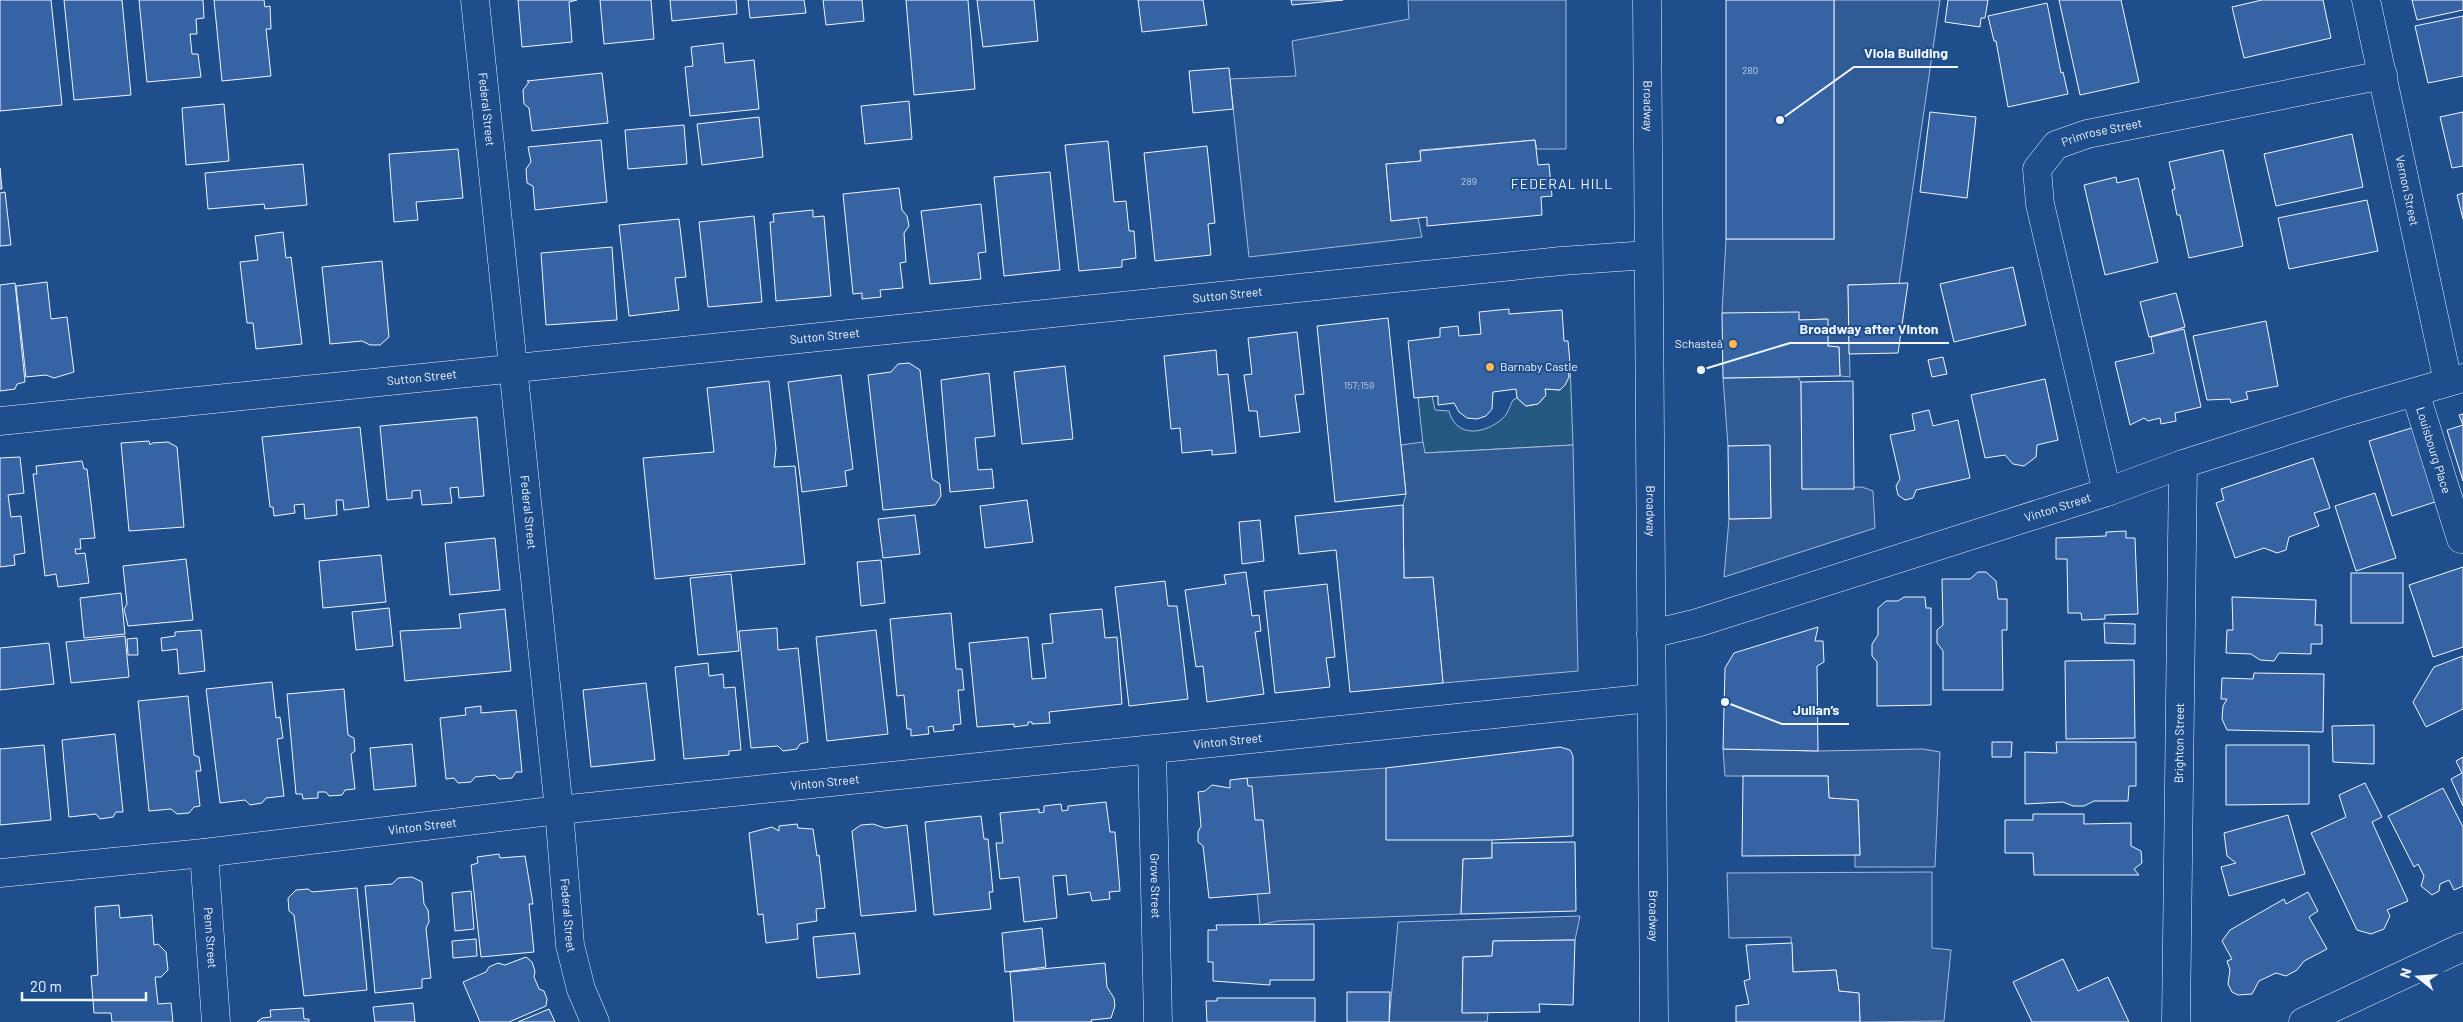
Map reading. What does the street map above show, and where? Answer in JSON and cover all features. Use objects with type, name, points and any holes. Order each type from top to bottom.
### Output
[{"type":"street","name":"Federal Street","points":[[474,0],[560,810],[570,945],[581,989],[595,1022]]},
{"type":"street","name":"Broadway","points":[[1647,0],[1654,1022]]},
{"type":"street","name":"Vernon Street","points":[[2366,0],[2456,380]]},
{"type":"street","name":"Primrose Street","points":[[2107,492],[2040,204],[2037,169],[2056,145],[2087,134],[2383,75]]},
{"type":"street","name":"Sutton Street","points":[[0,421],[1561,261],[1648,255]]},
{"type":"street","name":"Vinton Street","points":[[1651,634],[1697,623],[2107,492],[2183,464],[2456,380]]},
{"type":"street","name":"Louisbourg Place","points":[[2415,392],[2461,539]]},
{"type":"street","name":"Brighton Street","points":[[2176,1022],[2183,464]]},
{"type":"street","name":"Vinton Street","points":[[0,873],[204,853],[560,810],[1651,698]]},
{"type":"street","name":"Grove Street","points":[[1152,750],[1158,1022]]},
{"type":"street","name":"Penn Street","points":[[204,853],[216,1022]]},
{"type":"street","points":[[2303,1022],[2463,947]]},
{"type":"shaded area","points":[[1408,0],[1566,0],[1566,149],[1537,149],[1535,140],[1420,150],[1421,161],[1386,164],[1391,221],[1418,218],[1422,237],[1249,257],[1230,79],[1296,76],[1292,41],[1409,19]]},
{"type":"shaded area","points":[[1834,0],[1940,0],[1899,284],[1848,285],[1850,377],[1840,376],[1839,347],[1828,346],[1827,319],[1799,320],[1722,313],[1726,239],[1834,239]]},
{"type":"shaded area","points":[[1570,363],[1573,445],[1424,453],[1418,398],[1432,396],[1435,410],[1449,411],[1458,426],[1465,430],[1480,430],[1488,428],[1503,418],[1513,400],[1517,398],[1526,406],[1538,404],[1545,396],[1545,389],[1560,390],[1569,377],[1568,364]]},
{"type":"shaded area","points":[[1798,377],[1801,382],[1802,489],[1862,487],[1873,491],[1875,528],[1724,577],[1729,519],[1771,518],[1770,446],[1728,446],[1723,378]]},
{"type":"shaded area","points":[[1423,442],[1425,453],[1573,445],[1578,671],[1443,683],[1433,578],[1404,578],[1403,505],[1406,494],[1401,445]]},
{"type":"shaded area","points":[[1723,749],[1818,751],[1923,749],[1940,752],[1935,867],[1855,867],[1855,855],[1860,855],[1858,800],[1829,798],[1828,776],[1725,776]]},
{"type":"shaded area","points":[[1386,768],[1492,840],[1492,858],[1463,859],[1461,914],[1278,921],[1260,925],[1247,778]]},
{"type":"shaded area","points":[[1932,872],[1932,948],[1951,950],[1944,1021],[1860,1022],[1859,993],[1839,991],[1836,970],[1793,972],[1791,937],[1729,938],[1727,873]]},
{"type":"shaded area","points":[[1580,916],[1575,940],[1493,941],[1492,956],[1463,957],[1462,1012],[1488,1013],[1487,1022],[1389,1022],[1398,922]]},
{"type":"building","points":[[0,0],[51,0],[62,105],[0,111]]},
{"type":"building","points":[[64,0],[122,0],[131,95],[74,100]]},
{"type":"building","points":[[139,0],[203,0],[204,18],[196,19],[197,34],[190,34],[192,54],[198,54],[201,77],[147,82]]},
{"type":"building","points":[[214,0],[264,0],[265,7],[270,6],[271,29],[266,29],[271,76],[222,81]]},
{"type":"building","points":[[518,0],[577,0],[569,2],[572,42],[522,47]]},
{"type":"building","points":[[600,0],[651,0],[654,39],[604,44]]},
{"type":"building","points":[[670,0],[736,0],[737,14],[672,21]]},
{"type":"building","points":[[748,0],[804,0],[806,13],[750,18]]},
{"type":"building","points":[[823,0],[862,0],[864,21],[826,25]]},
{"type":"building","points":[[906,0],[968,0],[975,89],[914,95]]},
{"type":"building","points":[[977,0],[1034,0],[1038,41],[983,47]]},
{"type":"building","points":[[1138,0],[1203,0],[1207,25],[1142,32]]},
{"type":"building","points":[[1291,0],[1343,0],[1292,5]]},
{"type":"building","points":[[1726,0],[1834,0],[1834,239],[1726,239]]},
{"type":"building","points":[[1948,0],[1988,0],[1985,18],[1981,18],[1980,27],[1945,22]]},
{"type":"building","points":[[2059,0],[2121,0],[2139,82],[2080,95]]},
{"type":"building","points":[[2262,0],[2323,0],[2331,38],[2244,58],[2232,7]]},
{"type":"building","points":[[2412,0],[2463,0],[2463,10],[2417,20]]},
{"type":"building","points":[[2047,3],[2061,73],[2063,72],[2068,94],[2008,107],[1996,41],[1994,41],[1988,16]]},
{"type":"building","points":[[2463,16],[2463,76],[2428,83],[2415,26]]},
{"type":"building","points":[[723,43],[725,63],[754,60],[759,109],[690,116],[685,67],[693,66],[691,47]]},
{"type":"building","points":[[1229,68],[1233,109],[1193,113],[1189,71]]},
{"type":"building","points":[[602,73],[608,123],[532,131],[529,108],[524,104],[523,90],[529,82],[527,81]]},
{"type":"building","points":[[909,101],[912,139],[865,144],[861,106]]},
{"type":"building","points":[[224,104],[229,161],[186,165],[182,108]]},
{"type":"building","points":[[1930,112],[1976,117],[1967,198],[1920,192]]},
{"type":"building","points":[[2463,112],[2463,166],[2452,168],[2440,117]]},
{"type":"building","points":[[759,117],[763,157],[702,165],[697,124]]},
{"type":"building","points":[[684,125],[687,164],[628,169],[625,130]]},
{"type":"building","points":[[2352,134],[2363,187],[2276,206],[2264,154]]},
{"type":"building","points":[[601,140],[607,202],[535,210],[533,186],[527,183],[526,169],[531,162],[528,147]]},
{"type":"building","points":[[1535,140],[1538,165],[1549,164],[1552,196],[1541,197],[1542,215],[1427,226],[1427,217],[1391,221],[1386,164],[1421,161],[1420,151]]},
{"type":"building","points":[[1108,141],[1114,202],[1126,201],[1129,231],[1134,231],[1136,258],[1122,260],[1122,267],[1079,271],[1065,145]]},
{"type":"building","points":[[1207,146],[1215,223],[1208,224],[1211,255],[1155,261],[1144,153]]},
{"type":"building","points":[[458,149],[463,198],[416,202],[418,220],[394,222],[389,154]]},
{"type":"building","points":[[2223,150],[2243,246],[2189,258],[2180,215],[2177,215],[2172,190],[2175,189],[2169,162]]},
{"type":"building","points":[[303,164],[307,205],[265,209],[264,204],[208,209],[205,173]]},
{"type":"building","points":[[0,168],[2,189],[0,189]]},
{"type":"building","points":[[1050,172],[1060,270],[1004,276],[994,177]]},
{"type":"building","points":[[2116,177],[2117,183],[2138,178],[2158,262],[2105,275],[2084,185]]},
{"type":"building","points":[[899,188],[902,210],[907,216],[909,226],[904,233],[906,262],[900,263],[903,288],[880,290],[881,297],[862,299],[862,293],[853,294],[843,194]]},
{"type":"building","points":[[5,192],[11,245],[0,246],[0,193]]},
{"type":"building","points":[[2463,193],[2463,219],[2457,195]]},
{"type":"building","points":[[2367,200],[2378,251],[2289,269],[2278,218]]},
{"type":"building","points":[[981,204],[986,252],[978,253],[981,279],[930,284],[921,211]]},
{"type":"building","points":[[813,210],[813,217],[824,216],[831,296],[776,301],[770,222],[774,222],[773,214]]},
{"type":"building","points":[[754,216],[762,302],[708,307],[699,222]]},
{"type":"building","points":[[679,219],[686,277],[675,278],[679,310],[629,316],[619,225]]},
{"type":"building","points":[[283,232],[286,258],[291,257],[302,344],[256,349],[253,323],[247,323],[240,262],[258,260],[255,236]]},
{"type":"building","points":[[612,247],[617,320],[546,325],[541,253]]},
{"type":"building","points":[[382,261],[389,337],[380,345],[370,345],[362,341],[330,344],[322,267]]},
{"type":"building","points":[[2013,267],[2026,325],[1954,342],[1940,284]]},
{"type":"building","points":[[47,282],[51,319],[67,317],[74,372],[54,378],[46,375],[26,377],[16,286]]},
{"type":"building","points":[[15,283],[25,382],[17,384],[15,389],[0,391],[0,285]]},
{"type":"building","points":[[1908,283],[1898,353],[1849,354],[1848,285]]},
{"type":"building","points":[[2176,293],[2185,327],[2149,337],[2140,302]]},
{"type":"building","name":"Barnaby Castle","points":[[1509,309],[1509,314],[1562,310],[1564,341],[1568,341],[1570,363],[1568,364],[1569,377],[1560,390],[1545,389],[1546,395],[1538,404],[1526,406],[1517,398],[1516,389],[1493,392],[1492,409],[1486,416],[1477,419],[1467,418],[1459,412],[1454,403],[1438,405],[1438,396],[1414,398],[1408,341],[1440,337],[1440,328],[1458,326],[1459,336],[1481,334],[1479,312]]},
{"type":"building","points":[[1799,312],[1799,320],[1828,319],[1828,346],[1839,347],[1840,376],[1723,378],[1722,313]]},
{"type":"building","points":[[1388,318],[1406,494],[1335,502],[1317,326]]},
{"type":"building","points":[[2266,321],[2278,386],[2246,392],[2248,399],[2231,403],[2230,399],[2207,400],[2193,336]]},
{"type":"building","points":[[2184,329],[2201,407],[2175,413],[2176,421],[2161,424],[2160,418],[2148,421],[2144,418],[2130,425],[2115,362],[2154,353],[2151,337]]},
{"type":"building","points":[[1297,332],[1304,394],[1295,395],[1300,432],[1260,437],[1257,411],[1249,411],[1244,375],[1252,374],[1248,338]]},
{"type":"building","points":[[1216,350],[1218,375],[1228,374],[1236,453],[1212,455],[1212,450],[1182,453],[1180,428],[1171,429],[1164,356]]},
{"type":"building","points":[[1943,357],[1947,374],[1932,377],[1928,360]]},
{"type":"building","points":[[909,363],[920,370],[932,479],[940,484],[941,496],[935,505],[883,510],[868,375],[891,372],[898,364]]},
{"type":"building","points":[[1065,366],[1073,439],[1022,444],[1014,372]]},
{"type":"building","points":[[989,373],[995,436],[975,438],[978,470],[992,469],[994,488],[950,492],[941,380]]},
{"type":"building","points":[[841,375],[853,469],[845,471],[847,486],[802,492],[788,382]]},
{"type":"building","points":[[2045,379],[2058,440],[2037,445],[2036,457],[2024,466],[2013,464],[2005,455],[1985,458],[1971,395]]},
{"type":"building","points":[[769,381],[776,449],[774,467],[795,466],[805,564],[655,579],[643,458],[714,452],[707,388]]},
{"type":"building","points":[[1853,381],[1854,489],[1802,489],[1801,382]]},
{"type":"building","points":[[1929,410],[1933,426],[1958,420],[1970,478],[1916,490],[1913,498],[1905,500],[1898,495],[1896,486],[1900,479],[1890,435],[1915,430],[1912,414]]},
{"type":"building","points":[[2463,414],[2463,425],[2459,415]]},
{"type":"building","points":[[477,417],[484,496],[459,498],[458,487],[450,488],[452,503],[422,505],[420,490],[412,491],[412,498],[387,500],[380,426]]},
{"type":"building","points":[[2463,425],[2463,481],[2447,430]]},
{"type":"building","points":[[2418,426],[2441,500],[2392,516],[2369,441]]},
{"type":"building","points":[[360,427],[369,507],[344,510],[343,500],[336,500],[337,515],[305,519],[304,504],[294,505],[295,513],[274,516],[273,507],[270,507],[262,437]]},
{"type":"building","points":[[149,441],[150,445],[152,443],[168,442],[177,447],[184,527],[129,531],[121,443]]},
{"type":"building","points":[[1770,445],[1771,518],[1729,519],[1728,446]]},
{"type":"building","points":[[20,457],[24,493],[8,495],[11,517],[21,516],[25,553],[14,555],[15,565],[0,567],[0,458]]},
{"type":"building","points":[[2313,458],[2330,508],[2314,513],[2319,526],[2289,537],[2286,550],[2277,553],[2264,548],[2235,558],[2216,503],[2224,500],[2221,489]]},
{"type":"building","points":[[82,461],[84,469],[87,469],[95,538],[80,539],[81,549],[75,549],[76,554],[85,553],[89,583],[58,587],[56,574],[45,576],[33,474],[37,474],[36,466]]},
{"type":"building","points":[[2375,493],[2396,558],[2356,571],[2335,506]]},
{"type":"building","points":[[1027,500],[1033,542],[985,548],[980,506]]},
{"type":"building","points":[[1403,505],[1404,578],[1433,577],[1443,683],[1350,692],[1336,550],[1299,554],[1295,516]]},
{"type":"building","points":[[915,515],[920,554],[883,558],[878,519]]},
{"type":"building","points":[[1260,520],[1264,561],[1242,564],[1239,522]]},
{"type":"building","points":[[2126,531],[2126,538],[2135,538],[2138,614],[2105,615],[2105,619],[2082,620],[2081,613],[2068,613],[2067,559],[2056,559],[2056,538],[2106,536],[2106,532]]},
{"type":"building","points":[[495,538],[500,590],[450,595],[445,543]]},
{"type":"building","points":[[381,555],[386,602],[323,608],[319,561]]},
{"type":"building","points":[[186,559],[193,620],[128,626],[124,609],[127,604],[123,566]]},
{"type":"building","points":[[881,560],[885,603],[861,606],[857,562]]},
{"type":"building","points":[[2463,567],[2463,647],[2433,657],[2409,585]]},
{"type":"building","points":[[1246,572],[1252,616],[1259,615],[1261,631],[1255,632],[1264,694],[1207,702],[1203,666],[1196,667],[1185,590],[1226,584],[1224,575]]},
{"type":"building","points":[[1978,572],[1986,572],[1996,581],[1998,599],[2007,599],[2007,630],[2002,630],[2003,690],[1943,690],[1943,651],[1937,643],[1937,630],[1943,625],[1942,579],[1970,579]]},
{"type":"building","points":[[2351,573],[2403,573],[2403,623],[2351,623]]},
{"type":"building","points":[[731,574],[739,651],[698,655],[690,578]]},
{"type":"building","points":[[1165,581],[1168,606],[1177,606],[1188,699],[1129,706],[1115,587]]},
{"type":"building","points":[[1327,584],[1335,657],[1326,658],[1330,687],[1275,693],[1264,591]]},
{"type":"building","points":[[121,593],[125,634],[84,638],[80,598]]},
{"type":"building","points":[[1904,597],[1925,597],[1926,608],[1931,608],[1931,705],[1877,706],[1877,662],[1872,656],[1872,644],[1878,635],[1878,608],[1886,601],[1898,601]]},
{"type":"building","points":[[2232,597],[2316,600],[2315,625],[2322,625],[2322,644],[2311,644],[2311,654],[2279,653],[2274,661],[2260,660],[2251,654],[2226,653],[2227,630],[2233,630]]},
{"type":"building","points":[[389,608],[393,646],[356,650],[352,612]]},
{"type":"building","points":[[505,609],[511,671],[405,681],[400,631],[461,628],[459,614]]},
{"type":"building","points":[[1102,609],[1105,638],[1117,637],[1122,704],[1049,712],[1050,723],[1032,724],[1032,722],[1028,722],[1028,725],[1014,727],[1014,724],[977,727],[969,643],[1028,637],[1032,679],[1046,678],[1042,644],[1053,643],[1050,614]]},
{"type":"building","points":[[951,613],[956,669],[962,669],[964,690],[958,690],[961,724],[953,725],[954,730],[934,732],[933,726],[928,727],[929,734],[911,736],[911,729],[907,729],[904,695],[897,696],[890,619]]},
{"type":"building","points":[[2104,623],[2135,624],[2135,644],[2105,643]]},
{"type":"building","points":[[1818,627],[1815,641],[1823,641],[1824,662],[1817,666],[1818,751],[1723,749],[1725,668],[1734,653]]},
{"type":"building","points":[[777,628],[778,650],[798,648],[808,742],[800,744],[797,749],[783,751],[778,746],[751,748],[739,631]]},
{"type":"building","points":[[201,630],[205,671],[179,674],[177,649],[162,651],[161,638],[175,636],[175,632]]},
{"type":"building","points":[[876,630],[888,734],[827,741],[816,637]]},
{"type":"building","points":[[125,636],[129,677],[71,683],[66,642]]},
{"type":"building","points":[[137,638],[138,655],[128,655],[127,639]]},
{"type":"building","points":[[49,643],[54,684],[0,690],[0,648]]},
{"type":"building","points":[[2463,656],[2463,709],[2426,727],[2413,702],[2434,667]]},
{"type":"building","points":[[2134,660],[2135,738],[2066,739],[2065,661]]},
{"type":"building","points":[[708,663],[709,676],[723,674],[724,688],[735,687],[741,750],[729,751],[729,755],[684,759],[675,667]]},
{"type":"building","points":[[2254,673],[2324,674],[2323,732],[2227,730],[2222,719],[2223,706],[2227,699],[2221,699],[2222,678],[2253,679]]},
{"type":"building","points":[[272,682],[276,718],[280,717],[283,738],[277,739],[284,796],[266,798],[262,803],[250,805],[245,800],[220,803],[206,689]]},
{"type":"building","points":[[646,683],[655,760],[591,767],[583,690]]},
{"type":"building","points":[[344,689],[348,735],[354,738],[355,751],[351,754],[355,789],[345,790],[342,795],[329,796],[326,792],[318,792],[318,798],[303,799],[302,794],[296,794],[287,694]]},
{"type":"building","points":[[188,696],[194,755],[199,757],[201,771],[196,771],[200,806],[194,807],[189,813],[177,814],[171,809],[149,811],[138,701]]},
{"type":"building","points":[[481,706],[481,713],[516,710],[522,772],[516,772],[512,778],[499,779],[495,775],[475,777],[471,782],[458,783],[454,778],[446,779],[440,718],[466,715],[465,708]]},
{"type":"building","points":[[2374,725],[2374,764],[2333,762],[2332,726]]},
{"type":"building","points":[[115,734],[123,812],[116,812],[113,817],[100,819],[96,814],[69,817],[62,740]]},
{"type":"building","points":[[1992,742],[2012,742],[2011,757],[1992,757]]},
{"type":"building","points":[[2056,742],[2136,742],[2136,786],[2129,786],[2128,801],[2094,801],[2084,806],[2073,806],[2063,802],[2025,804],[2025,752],[2057,753]]},
{"type":"building","points":[[412,744],[416,786],[374,790],[370,748]]},
{"type":"building","points":[[44,745],[51,820],[0,825],[0,749]]},
{"type":"building","points":[[2226,745],[2309,745],[2309,804],[2226,805]]},
{"type":"building","points":[[1560,747],[1570,750],[1573,756],[1573,836],[1492,840],[1386,840],[1386,768]]},
{"type":"building","points":[[2463,757],[2463,806],[2451,779],[2462,773],[2456,761]]},
{"type":"building","points":[[1743,776],[1828,776],[1829,798],[1858,800],[1860,855],[1742,856]]},
{"type":"building","points":[[1247,778],[1248,786],[1252,786],[1255,820],[1263,820],[1270,893],[1209,898],[1203,846],[1198,842],[1198,832],[1201,826],[1198,792],[1205,791],[1212,785],[1230,788],[1230,780]]},
{"type":"building","points":[[2365,783],[2382,817],[2372,822],[2408,901],[2387,910],[2390,916],[2384,929],[2371,934],[2357,930],[2311,833],[2346,817],[2339,795]]},
{"type":"building","points":[[2443,788],[2463,827],[2463,886],[2454,890],[2449,880],[2440,884],[2439,891],[2432,895],[2421,886],[2424,876],[2418,864],[2414,867],[2388,816]]},
{"type":"building","points":[[1106,802],[1110,832],[1115,832],[1120,891],[1109,892],[1110,899],[1092,901],[1090,892],[1068,895],[1066,875],[1053,876],[1057,918],[1024,922],[1019,877],[1000,879],[996,843],[1003,843],[1000,813],[1039,809],[1039,813],[1044,812],[1044,806],[1061,804],[1062,811],[1068,810],[1068,806]]},
{"type":"building","points":[[2033,814],[2084,814],[2084,824],[2131,823],[2131,846],[2141,851],[2142,863],[2134,869],[2139,875],[2034,875],[2033,853],[2005,853],[2005,820],[2033,820]]},
{"type":"building","points":[[2288,815],[2305,874],[2229,896],[2221,867],[2236,863],[2227,856],[2224,833]]},
{"type":"building","points":[[981,816],[984,839],[988,839],[993,892],[989,892],[991,909],[934,915],[925,822]]},
{"type":"building","points":[[797,824],[798,828],[813,829],[817,856],[819,855],[825,908],[816,909],[817,921],[797,924],[798,939],[766,943],[763,914],[758,915],[749,833],[772,827],[779,831],[779,826]]},
{"type":"building","points":[[873,824],[885,828],[907,825],[916,911],[861,916],[852,831],[861,825]]},
{"type":"building","points":[[1575,842],[1576,911],[1461,914],[1463,859],[1492,858],[1492,843]]},
{"type":"building","points":[[499,854],[500,858],[525,856],[533,904],[529,904],[534,952],[481,957],[471,865],[478,863],[477,857]]},
{"type":"building","points":[[412,877],[422,882],[424,904],[428,910],[429,922],[426,928],[431,978],[422,979],[422,988],[375,993],[365,886],[392,884],[398,878]]},
{"type":"building","points":[[357,888],[367,990],[304,996],[294,915],[289,911],[288,898],[296,890],[308,889],[312,892]]},
{"type":"building","points":[[471,891],[474,929],[455,931],[452,893]]},
{"type":"building","points":[[2308,892],[2318,911],[2309,917],[2327,949],[2304,961],[2297,970],[2286,976],[2276,973],[2259,981],[2252,994],[2238,995],[2232,992],[2228,984],[2230,970],[2227,961],[2232,959],[2222,941],[2230,930],[2284,899],[2286,904]]},
{"type":"building","points":[[119,905],[120,918],[152,915],[154,945],[158,944],[166,952],[168,970],[161,977],[155,977],[158,1004],[171,1003],[173,1022],[112,1022],[111,1013],[94,1013],[91,976],[98,975],[95,907]]},
{"type":"building","points":[[1314,924],[1314,980],[1270,980],[1270,985],[1213,981],[1213,962],[1208,962],[1208,930],[1217,930],[1216,925]]},
{"type":"building","points":[[1042,928],[1046,967],[1005,972],[1002,933]]},
{"type":"building","points":[[855,933],[860,974],[817,978],[813,937]]},
{"type":"building","points":[[476,939],[477,956],[453,958],[452,941]]},
{"type":"building","points":[[1575,940],[1573,1005],[1539,1004],[1540,1012],[1462,1013],[1463,957],[1492,956],[1493,941]]},
{"type":"building","points":[[1792,943],[1793,972],[1836,970],[1839,991],[1859,993],[1860,1022],[1736,1022],[1736,1006],[1749,1004],[1744,981],[1750,979],[1746,945]]},
{"type":"building","points":[[526,957],[532,962],[535,971],[534,977],[539,989],[544,991],[547,999],[546,1006],[509,1022],[480,1022],[463,982],[486,972],[489,967],[498,963],[505,965]]},
{"type":"building","points":[[2063,959],[2078,991],[2108,977],[2129,1022],[2032,1022],[2013,982]]},
{"type":"building","points":[[1105,963],[1107,987],[1114,998],[1115,1006],[1111,1018],[1091,1020],[1092,1022],[1014,1022],[1010,972]]},
{"type":"building","points":[[1347,992],[1390,992],[1389,1022],[1347,1022]]},
{"type":"building","points":[[1217,998],[1315,998],[1315,1022],[1207,1022],[1206,1001],[1217,1001]]},
{"type":"building","points":[[413,1003],[415,1022],[375,1022],[373,1007]]},
{"type":"building","points":[[303,1008],[304,1019],[309,1019],[309,1022],[257,1022],[262,1018],[271,1017],[270,1010]]},
{"type":"building","points":[[549,1009],[555,1022],[518,1022]]},
{"type":"place","name":"Viola Building","points":[[1780,120]]},
{"type":"place","name":"Schasteâ","points":[[1733,344]]},
{"type":"place","name":"Barnaby Castle","points":[[1490,367]]},
{"type":"place","name":"Broadway after Vinton","points":[[1701,370]]},
{"type":"place","name":"Julian’s","points":[[1725,702]]},
{"type":"district","name":"FEDERAL HILL","points":[[1562,184]]}]
